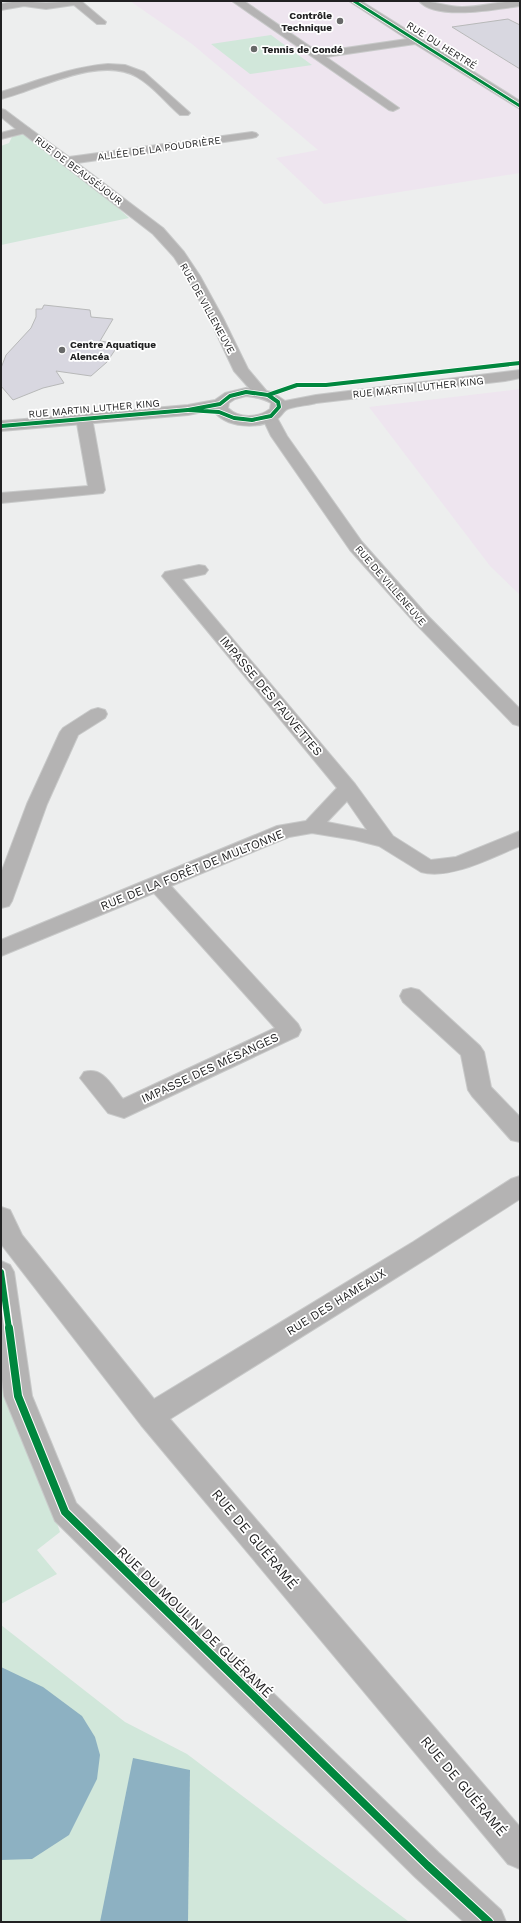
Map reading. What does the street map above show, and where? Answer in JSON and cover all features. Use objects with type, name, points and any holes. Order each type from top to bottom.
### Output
[{"type":"street","points":[[237,1],[392,108]]},
{"type":"street","points":[[356,2],[373,1]]},
{"type":"street","points":[[424,1],[442,8],[460,10],[520,3]]},
{"type":"street","points":[[1,7],[24,3],[46,6],[76,2],[101,22]]},
{"type":"street","name":"RUE DU HERTRÉ","points":[[356,2],[520,106]]},
{"type":"street","points":[[317,55],[418,41]]},
{"type":"street","points":[[1,96],[90,68],[120,68],[141,75],[184,113]]},
{"type":"street","name":"RUE DE BEAUSÉJOUR","points":[[1,112],[127,206],[155,229]]},
{"type":"street","points":[[1,136],[25,130]]},
{"type":"street","name":"ALLÉE DE LA POUDRIÈRE","points":[[66,161],[252,135]]},
{"type":"street","name":"RUE DE VILLENEUVE","points":[[155,229],[179,255],[193,276],[216,318],[241,372]]},
{"type":"street","points":[[241,372],[271,404]]},
{"type":"street","points":[[225,404],[238,383],[241,372]]},
{"type":"street","name":"RUE MARTIN LUTHER KING","points":[[271,404],[520,375]]},
{"type":"street","points":[[225,404],[246,392],[271,404]]},
{"type":"street","points":[[225,404],[240,420],[279,436]]},
{"type":"street","name":"RUE MARTIN LUTHER KING","points":[[1,426],[188,410],[225,404]]},
{"type":"street","points":[[240,420],[261,419],[271,404]]},
{"type":"street","name":"RUE DE VILLENEUVE","points":[[271,404],[279,436],[356,546],[421,619],[520,720]]},
{"type":"street","points":[[1,498],[97,490],[84,418]]},
{"type":"street","name":"IMPASSE DES FAUVETTES","points":[[200,570],[171,576],[348,788],[386,841]]},
{"type":"street","points":[[1,901],[37,804],[70,732],[98,714]]},
{"type":"street","points":[[312,826],[348,788]]},
{"type":"street","name":"RUE DE LA FORÊT DE MULTONNE","points":[[1,948],[284,831],[312,826],[355,833],[386,841],[428,867],[460,863],[520,838]]},
{"type":"street","name":"IMPASSE DES MÉSANGES","points":[[92,1078],[116,1107],[124,1109],[290,1030],[157,884]]},
{"type":"street","points":[[411,996],[472,1052],[480,1090],[520,1133]]},
{"type":"street","name":"RUE DES HAMEAUX","points":[[151,1416],[422,1249],[520,1186]]},
{"type":"street","name":"RUE DE GUÉRAMÉ","points":[[5,1240],[151,1416],[520,1852]]},
{"type":"street","name":"RUE DU MOULIN DE GUÉRAMÉ","points":[[1,1272],[18,1396],[65,1512],[421,1860],[489,1922]]},
{"type":"shaded area","points":[[130,1],[520,1],[520,173],[324,204],[276,158],[318,150],[192,44]]},
{"type":"shaded area","points":[[520,389],[520,595],[490,566],[369,407]]},
{"type":"green space","name":"Tennis de Condé","points":[[271,35],[312,65],[250,74],[211,44]]},
{"type":"green space","points":[[25,130],[66,161],[129,218],[1,245],[1,146],[9,143],[14,133]]},
{"type":"green space","points":[[1,1356],[60,1532],[37,1550],[57,1574],[1,1604]]},
{"type":"green space","points":[[1,1625],[125,1722],[187,1754],[408,1921],[1,1922]]},
{"type":"water","points":[[1,1667],[43,1687],[82,1716],[95,1737],[100,1755],[97,1779],[69,1835],[32,1859],[1,1860]]},
{"type":"water","points":[[133,1758],[190,1770],[188,1922],[100,1922]]},
{"type":"building","points":[[508,19],[520,25],[520,69],[452,27]]},
{"type":"building","name":"Centre Aquatique Alencéa","points":[[44,305],[90,310],[91,317],[113,319],[100,341],[119,344],[107,362],[91,376],[56,371],[64,383],[43,388],[13,400],[1,386],[1,368],[6,355],[31,328],[36,317],[36,309],[42,309]]},
{"type":"cycle path","points":[[354,1],[520,106]]},
{"type":"cycle path","points":[[268,395],[297,385],[326,385],[520,363]]},
{"type":"cycle path","points":[[1,426],[188,410],[220,404],[230,396],[246,392],[268,395],[278,402],[279,407],[271,416],[259,420],[239,419],[219,412],[188,410]]},
{"type":"cycle path","points":[[1,1272],[18,1396],[65,1512],[427,1865],[489,1922]]},
{"type":"place","name":"Contrôle Technique","points":[[340,21]]},
{"type":"place","name":"Tennis de Condé","points":[[254,49]]},
{"type":"place","name":"Centre Aquatique Alencéa","points":[[62,350]]}]
